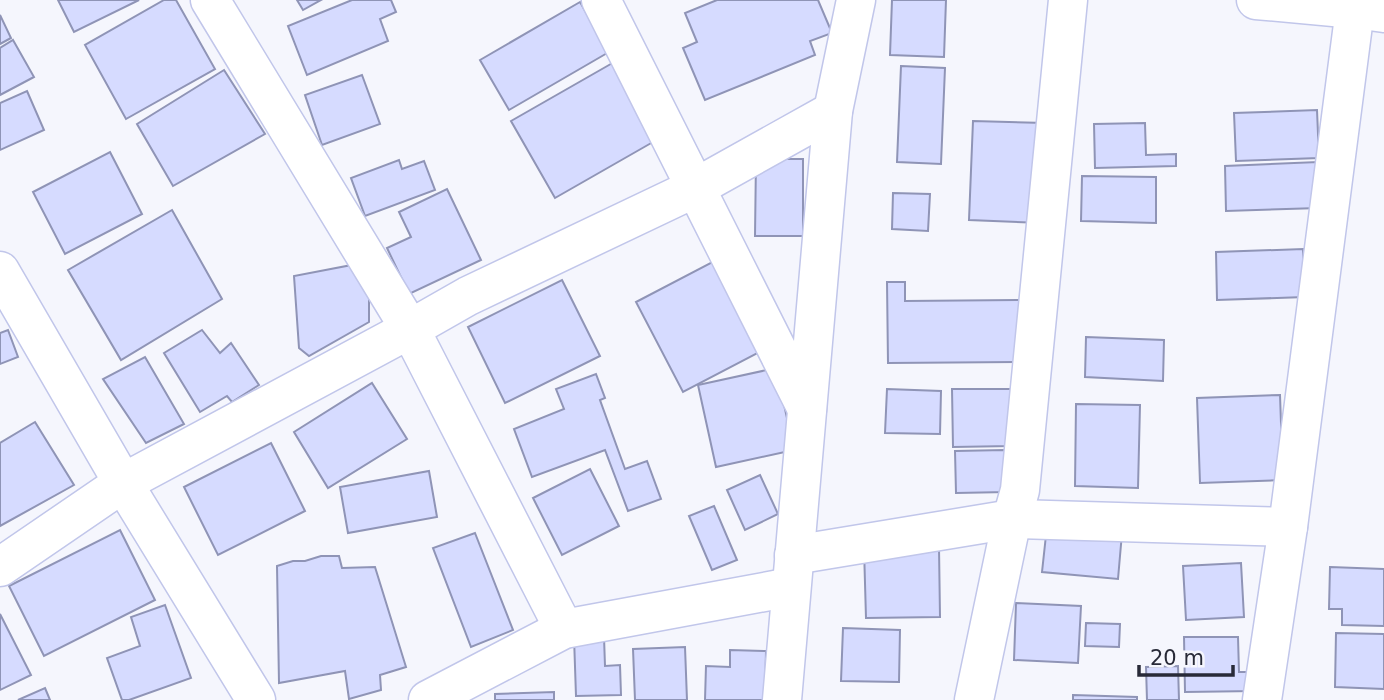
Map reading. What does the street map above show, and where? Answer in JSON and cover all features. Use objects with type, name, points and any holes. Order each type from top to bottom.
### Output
[{"type":"street","points":[[210,0],[410,329],[564,629]]},
{"type":"street","points":[[601,0],[807,409]]},
{"type":"street","points":[[782,700],[833,111],[856,0]]},
{"type":"street","points":[[974,700],[1020,490],[1068,0]]},
{"type":"street","points":[[1256,0],[1370,11],[1262,700]]},
{"type":"street","points":[[0,567],[123,483],[468,296],[695,188],[833,111]]},
{"type":"street","points":[[0,271],[123,483],[256,700]]},
{"type":"street","points":[[428,700],[564,629],[1012,519],[1288,527]]},
{"type":"building","points":[[58,0],[139,0],[74,32]]},
{"type":"building","points":[[164,0],[176,0],[215,69],[126,119],[85,45]]},
{"type":"building","points":[[297,0],[321,0],[303,10]]},
{"type":"building","points":[[352,0],[391,0],[396,12],[380,19],[388,41],[307,75],[288,26]]},
{"type":"building","points":[[717,0],[818,0],[832,33],[810,41],[815,55],[705,100],[683,48],[697,42],[685,13]]},
{"type":"building","points":[[892,0],[946,0],[944,57],[890,55]]},
{"type":"building","points":[[580,2],[609,52],[509,110],[480,60]]},
{"type":"building","points":[[0,15],[11,38],[0,44]]},
{"type":"building","points":[[13,40],[34,77],[0,95],[0,48]]},
{"type":"building","points":[[616,61],[660,138],[555,198],[511,121]]},
{"type":"building","points":[[901,66],[945,68],[941,164],[897,162]]},
{"type":"building","points":[[224,70],[265,134],[173,186],[137,124]]},
{"type":"building","points":[[362,75],[380,124],[322,145],[305,95]]},
{"type":"building","points":[[27,91],[44,130],[0,150],[0,103]]},
{"type":"building","points":[[1317,110],[1319,158],[1236,161],[1234,113]]},
{"type":"building","points":[[973,121],[1045,123],[1041,223],[969,220]]},
{"type":"building","points":[[1145,123],[1146,155],[1176,154],[1176,166],[1095,168],[1094,124]]},
{"type":"building","points":[[110,152],[142,214],[65,254],[33,192]]},
{"type":"building","points":[[756,159],[803,159],[803,236],[755,236]]},
{"type":"building","points":[[399,160],[402,169],[424,161],[435,190],[365,216],[351,178]]},
{"type":"building","points":[[1318,162],[1319,208],[1226,211],[1225,166]]},
{"type":"building","points":[[1082,176],[1156,177],[1156,223],[1081,221]]},
{"type":"building","points":[[447,189],[481,260],[409,294],[387,248],[411,237],[399,212]]},
{"type":"building","points":[[893,193],[930,194],[928,231],[892,229]]},
{"type":"building","points":[[172,210],[222,299],[121,360],[68,270]]},
{"type":"building","points":[[1303,249],[1305,297],[1217,300],[1216,252]]},
{"type":"building","points":[[722,257],[769,347],[683,392],[636,302]]},
{"type":"building","points":[[357,264],[369,295],[369,322],[309,356],[299,348],[294,276]]},
{"type":"building","points":[[562,280],[600,356],[505,403],[468,327]]},
{"type":"building","points":[[887,282],[905,282],[905,301],[1022,300],[1023,362],[888,363]]},
{"type":"building","points":[[8,330],[18,357],[0,364],[0,333]]},
{"type":"building","points":[[202,330],[220,353],[231,343],[259,385],[232,402],[227,396],[200,412],[164,353]]},
{"type":"building","points":[[1086,337],[1164,340],[1163,381],[1085,377]]},
{"type":"building","points":[[145,357],[184,424],[146,443],[103,379]]},
{"type":"building","points":[[776,368],[794,450],[716,467],[698,385]]},
{"type":"building","points":[[596,374],[605,398],[600,400],[625,469],[647,461],[661,499],[628,511],[605,450],[532,477],[514,429],[564,409],[556,389]]},
{"type":"building","points":[[372,383],[407,439],[328,488],[294,432]]},
{"type":"building","points":[[887,389],[941,391],[940,434],[885,433]]},
{"type":"building","points":[[952,389],[1011,389],[1011,446],[953,447]]},
{"type":"building","points":[[1280,395],[1283,480],[1200,483],[1197,398]]},
{"type":"building","points":[[1076,404],[1140,405],[1138,488],[1075,486]]},
{"type":"building","points":[[35,422],[74,485],[0,526],[0,443]]},
{"type":"building","points":[[271,443],[305,511],[218,555],[184,487]]},
{"type":"building","points":[[1005,450],[1007,492],[956,493],[955,451]]},
{"type":"building","points":[[590,469],[619,526],[562,555],[533,498]]},
{"type":"building","points":[[429,471],[437,517],[348,533],[340,487]]},
{"type":"building","points":[[760,475],[778,514],[745,530],[727,490]]},
{"type":"building","points":[[714,506],[737,560],[712,570],[689,516]]},
{"type":"building","points":[[1047,526],[1122,533],[1118,579],[1042,572]]},
{"type":"building","points":[[120,530],[155,600],[44,656],[9,586]]},
{"type":"building","points":[[475,533],[513,630],[471,647],[433,548]]},
{"type":"building","points":[[939,547],[940,617],[866,618],[864,548]]},
{"type":"building","points":[[321,556],[339,556],[342,568],[375,567],[406,667],[380,675],[381,690],[349,699],[345,671],[279,683],[277,566]]},
{"type":"building","points":[[1241,563],[1244,617],[1186,620],[1183,566]]},
{"type":"building","points":[[1330,567],[1384,569],[1384,626],[1342,625],[1342,609],[1329,609]]},
{"type":"building","points":[[1016,603],[1081,606],[1078,663],[1014,660]]},
{"type":"building","points":[[165,605],[191,678],[129,700],[122,700],[107,658],[140,646],[131,617]]},
{"type":"building","points":[[0,614],[31,675],[0,690]]},
{"type":"building","points":[[1086,623],[1120,624],[1119,647],[1085,646]]},
{"type":"building","points":[[843,628],[900,630],[899,682],[841,681]]},
{"type":"building","points":[[1336,633],[1384,634],[1384,689],[1335,687]]},
{"type":"building","points":[[574,637],[604,637],[605,666],[620,665],[621,695],[576,696]]},
{"type":"building","points":[[1184,637],[1238,637],[1239,672],[1255,672],[1255,691],[1185,692]]},
{"type":"building","points":[[685,647],[687,700],[635,700],[633,649]]},
{"type":"building","points":[[730,650],[766,651],[765,700],[705,700],[706,666],[730,667]]},
{"type":"building","points":[[1178,666],[1179,700],[1147,700],[1146,667]]},
{"type":"building","points":[[45,688],[50,700],[18,700]]},
{"type":"building","points":[[554,692],[554,700],[495,700],[495,694]]},
{"type":"building","points":[[1073,695],[1137,697],[1137,700],[1073,700]]}]
